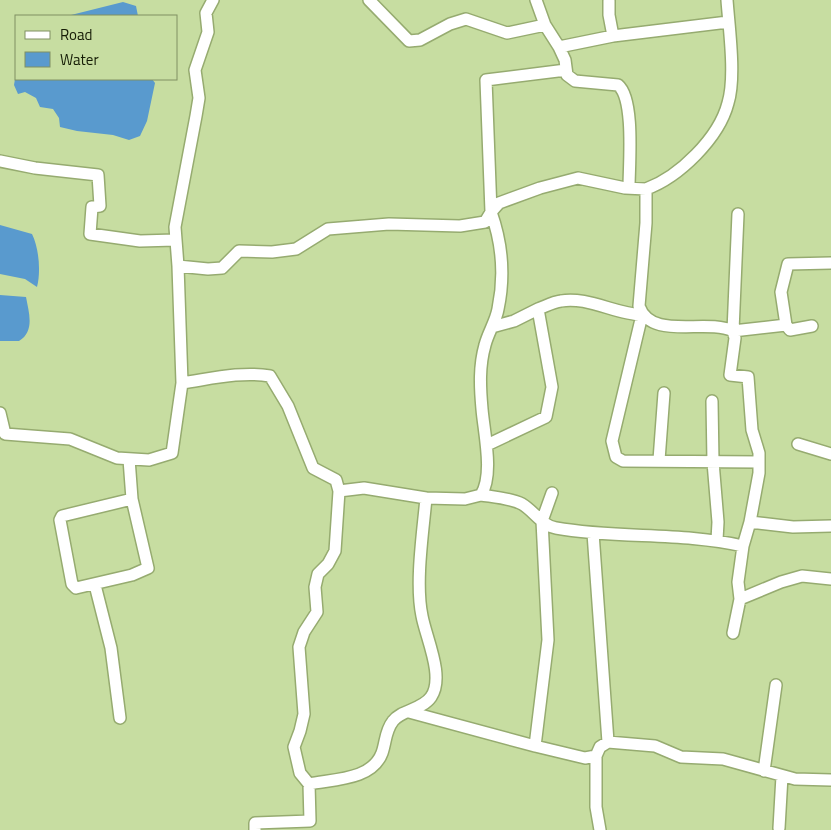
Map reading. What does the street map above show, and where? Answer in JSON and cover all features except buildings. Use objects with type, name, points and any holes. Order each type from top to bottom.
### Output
[{"type":"street","points":[[0,413],[2,434],[70,438],[117,458],[149,460],[172,453],[182,383],[175,227],[198,107],[196,70],[208,32],[206,13],[214,0]]},
{"type":"street","points":[[369,0],[409,41],[420,40],[450,24],[466,19],[507,33],[545,25]]},
{"type":"street","points":[[536,0],[545,25],[559,47],[567,75],[575,82],[618,85],[625,93],[629,123],[629,188]]},
{"type":"street","points":[[178,266],[208,270],[222,268],[239,251],[272,252],[296,249],[328,229],[389,224],[460,226],[485,222],[500,203],[540,188],[578,178],[629,188],[646,189],[659,184],[690,162],[718,126],[729,103],[731,79],[727,0]]},
{"type":"street","points":[[609,1],[613,36]]},
{"type":"street","points":[[559,47],[613,36],[728,22]]},
{"type":"street","points":[[481,495],[487,486],[486,445],[480,376],[485,345],[498,310],[502,264],[498,232],[491,212],[486,80],[566,70]]},
{"type":"street","points":[[0,161],[35,168],[98,175],[100,206],[92,207],[90,234],[140,241],[176,240]]},
{"type":"street","points":[[646,189],[646,223],[639,306],[642,315],[612,442],[616,457],[623,461],[759,462]]},
{"type":"street","points":[[733,633],[740,600],[738,582],[743,546],[756,496],[759,462],[759,453],[752,430],[748,377],[730,376],[735,338],[733,331],[738,214]]},
{"type":"street","points":[[812,326],[790,330],[786,325],[781,292],[788,264],[831,263]]},
{"type":"street","points":[[492,327],[514,321],[538,309],[562,301],[599,305],[642,315],[656,325],[722,326],[733,331],[786,325]]},
{"type":"street","points":[[486,445],[546,416],[552,387],[538,309]]},
{"type":"street","points":[[182,383],[259,374],[270,376],[288,406],[313,468],[336,480],[339,491],[335,551],[328,564],[318,574],[314,587],[317,612],[304,632],[299,647],[304,714],[294,747],[300,772],[309,784],[313,826],[255,824],[254,830]]},
{"type":"street","points":[[659,460],[664,393]]},
{"type":"street","points":[[712,401],[713,462],[718,522],[717,540]]},
{"type":"street","points":[[798,444],[831,454]]},
{"type":"street","points":[[129,459],[132,499],[148,568],[95,585],[76,588],[72,584],[60,520],[62,516],[132,499]]},
{"type":"street","points":[[339,491],[364,488],[426,498],[465,499],[481,495],[519,503],[534,511],[542,521],[553,528],[593,533],[717,540],[743,546]]},
{"type":"street","points":[[535,746],[548,640],[542,521],[552,493]]},
{"type":"street","points":[[309,784],[364,773],[375,766],[382,752],[387,732],[394,719],[409,712],[431,697],[436,685],[433,659],[421,615],[420,567],[426,498]]},
{"type":"street","points":[[750,522],[793,527],[831,526]]},
{"type":"street","points":[[593,533],[608,742]]},
{"type":"street","points":[[740,600],[781,582],[802,576],[831,579]]},
{"type":"street","points":[[95,585],[111,648],[120,718]]},
{"type":"street","points":[[764,771],[776,685]]},
{"type":"street","points":[[409,712],[585,758],[596,756]]},
{"type":"street","points":[[600,830],[596,807],[596,756],[600,747],[608,742],[654,746],[680,757],[723,759],[782,776],[831,780]]},
{"type":"street","points":[[779,828],[782,776]]},
{"type":"water","points":[[123,2],[136,6],[138,15],[71,15]]},
{"type":"water","points":[[15,79],[153,80],[155,83],[147,121],[140,136],[129,140],[113,135],[60,127],[59,118],[53,109],[40,107],[36,98],[25,92],[18,94],[14,85]]},
{"type":"water","points":[[0,225],[32,234],[39,260],[37,287],[25,279],[0,274]]},
{"type":"water","points":[[0,295],[26,297],[30,321],[27,332],[19,341],[0,341]]}]
